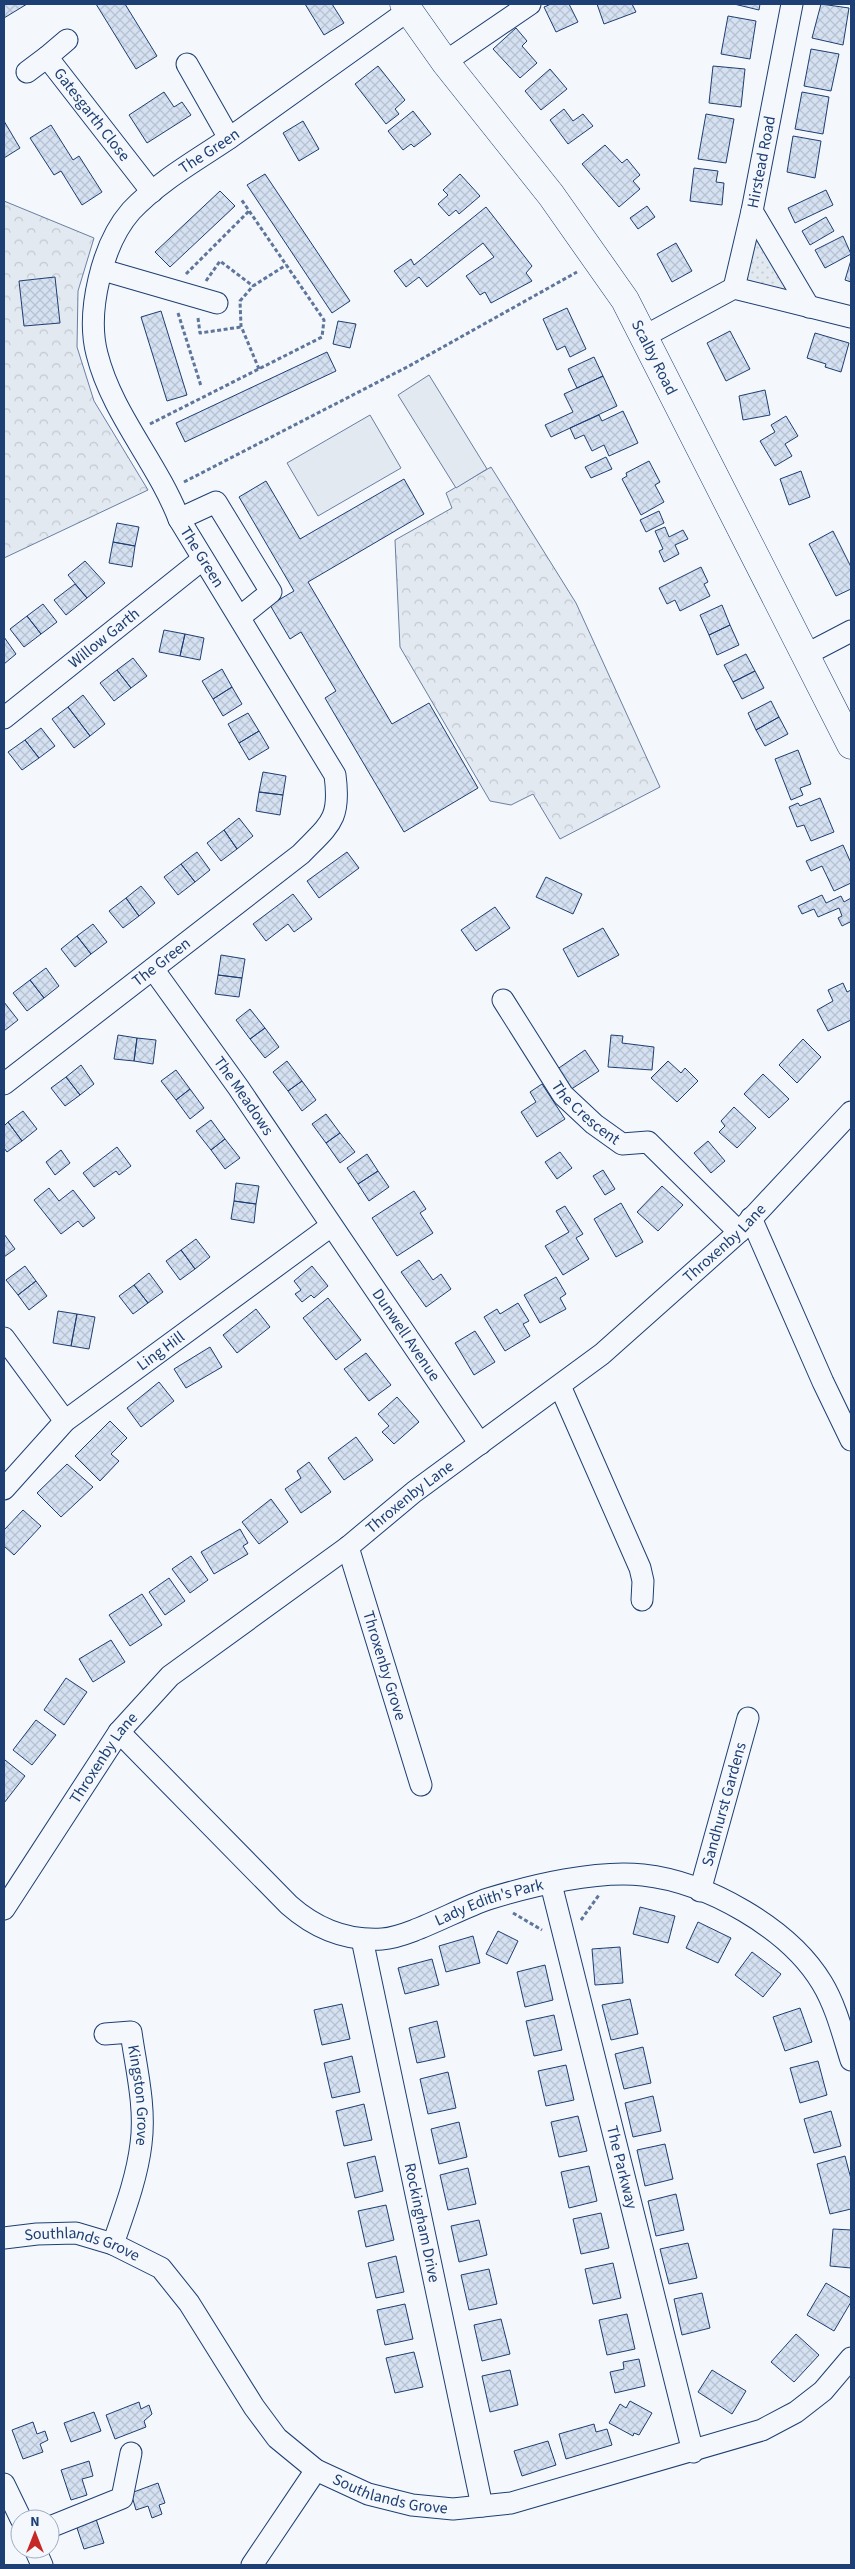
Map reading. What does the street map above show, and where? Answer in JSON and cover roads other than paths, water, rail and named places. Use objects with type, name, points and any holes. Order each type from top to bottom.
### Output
[{"type":"highway","name":"Scalby Road","points":[[406,7],[445,62],[551,195],[625,300],[807,654],[851,744]]},
{"type":"street","points":[[445,62],[530,4]]},
{"type":"street","name":"Hirstead Road","points":[[792,4],[752,211],[809,307]]},
{"type":"street","name":"The Green","points":[[4,1084],[300,854],[330,824],[338,800],[335,776],[178,518],[168,491],[133,433],[107,384],[96,354],[92,323],[95,294],[102,270],[117,233],[126,219],[152,192],[229,138],[406,7]]},
{"type":"street","points":[[47,57],[67,40]]},
{"type":"street","name":"Gatesgarth Close","points":[[27,72],[47,57],[152,192]]},
{"type":"street","points":[[187,64],[229,138]]},
{"type":"street","points":[[734,288],[752,211]]},
{"type":"street","points":[[102,270],[217,303]]},
{"type":"street","points":[[645,336],[734,288],[851,317]]},
{"type":"street","points":[[178,518],[216,502],[271,592],[240,617]]},
{"type":"street","name":"Willow Garth","points":[[4,718],[203,559]]},
{"type":"street","points":[[807,654],[851,631]]},
{"type":"street","name":"The Meadows","points":[[153,969],[238,1087],[331,1226]]},
{"type":"street","name":"The Crescent","points":[[503,1000],[563,1095],[594,1124],[622,1144],[648,1142],[745,1225]]},
{"type":"street","name":"Throxenby Lane","points":[[4,1909],[120,1732],[170,1676],[348,1547],[414,1492],[602,1354],[745,1225],[851,1112]]},
{"type":"street","points":[[745,1225],[851,1440]]},
{"type":"street","name":"Ling Hill","points":[[4,1489],[65,1421],[331,1226]]},
{"type":"street","name":"Dunwell Avenue","points":[[331,1226],[480,1444]]},
{"type":"street","points":[[4,1338],[65,1421]]},
{"type":"street","points":[[560,1386],[640,1568],[643,1581],[642,1600]]},
{"type":"street","name":"Throxenby Grove","points":[[348,1547],[421,1785]]},
{"type":"street","name":"Sandhurst Gardens","points":[[700,1891],[748,1718]]},
{"type":"street","name":"Lady Edith's Park","points":[[120,1732],[305,1918],[319,1926],[352,1938],[384,1939],[402,1934],[489,1899],[581,1877],[614,1874],[644,1875],[700,1891],[730,1903],[751,1914],[802,1954],[826,1990],[851,2060]]},
{"type":"street","name":"The Parkway","points":[[551,1884],[693,2452]]},
{"type":"street","name":"Rockingham Drive","points":[[362,1939],[482,2506]]},
{"type":"street","name":"Kingston Grove","points":[[105,2034],[132,2032],[142,2115],[142,2143],[136,2170],[113,2244]]},
{"type":"street","name":"Southlands Grove","points":[[4,2238],[44,2233],[76,2233],[113,2244],[161,2268],[189,2303],[254,2407],[277,2438],[316,2470],[368,2494],[412,2505],[452,2509],[532,2498],[693,2452],[762,2430],[796,2412],[823,2391],[851,2358]]},
{"type":"street","points":[[60,2523],[122,2498],[132,2454]]},
{"type":"street","points":[[252,2565],[316,2470]]},
{"type":"street","points":[[4,2484],[16,2509]]}]
